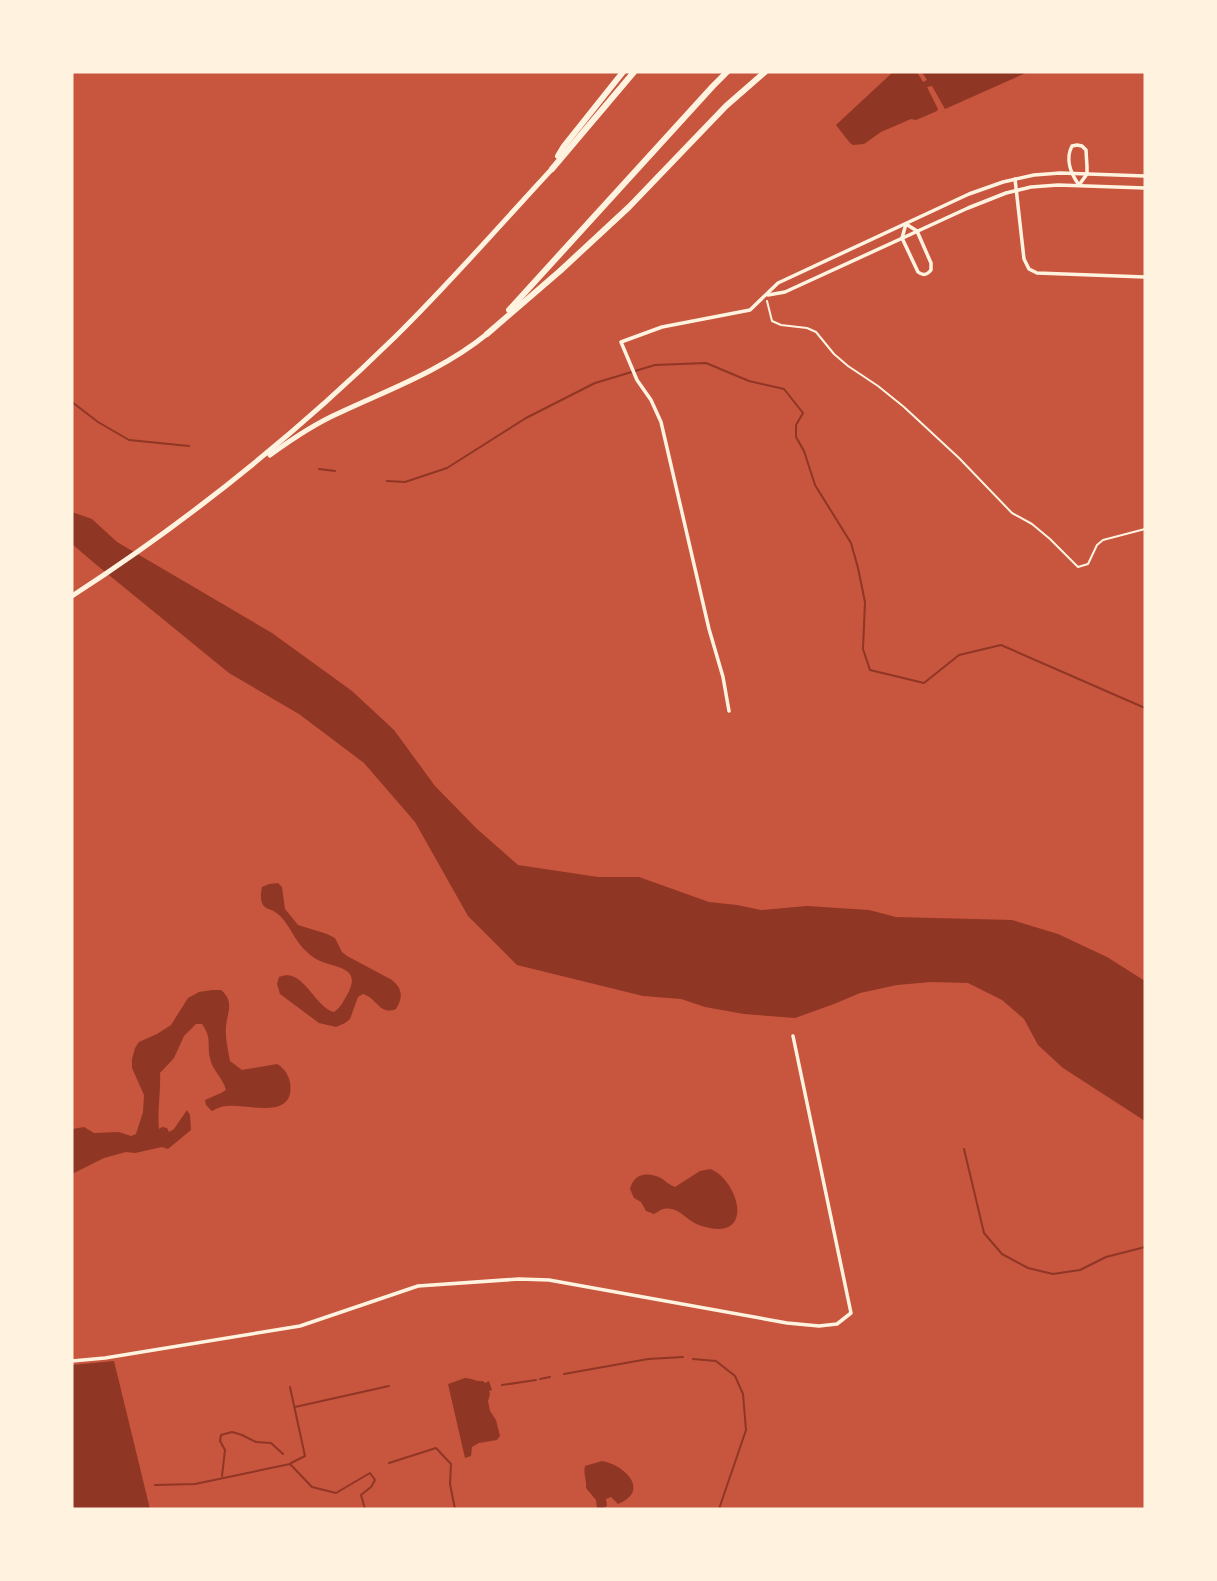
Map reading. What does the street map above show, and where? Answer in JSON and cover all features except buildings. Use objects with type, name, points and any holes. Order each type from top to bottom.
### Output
[{"type":"highway","points":[[552,169],[564,146],[623,72]]},
{"type":"highway","points":[[552,169],[634,72]]},
{"type":"highway","points":[[487,334],[727,72]]},
{"type":"highway","points":[[487,334],[619,216],[726,106],[765,72]]},
{"type":"main road","points":[[73,596],[157,537],[287,436],[395,337],[470,260],[552,169]]},
{"type":"main road","points":[[218,491],[303,432],[439,367],[487,334]]},
{"type":"street","points":[[1077,145],[1086,150],[1087,174],[1079,185],[1071,173],[1070,150],[1077,145]]},
{"type":"street","points":[[729,711],[661,422],[651,400],[635,376],[621,341],[662,327],[750,310],[778,283],[982,189],[1016,179],[1048,174],[1145,176]]},
{"type":"street","points":[[1016,179],[1024,259],[1032,271],[1037,274],[1145,277]]},
{"type":"street","points":[[766,296],[785,292],[992,197],[1043,186],[1145,188]]},
{"type":"street","points":[[906,223],[916,231],[932,265],[927,274],[918,272],[902,238],[906,223]]},
{"type":"street","points":[[72,1361],[300,1326],[418,1286],[519,1279],[550,1280],[787,1323],[819,1326],[837,1324],[851,1313],[793,1036]]},
{"type":"path","points":[[766,296],[773,322],[807,328],[819,335],[834,354],[904,407],[951,450],[1012,513],[1032,524],[1078,567],[1088,564],[1097,545],[1103,540],[1145,529]]},
{"type":"shaded area","points":[[893,72],[917,72],[923,82],[927,80],[922,72],[1028,72],[945,109],[932,86],[927,87],[937,111],[881,132],[864,144],[853,145],[836,125]]},
{"type":"shaded area","points":[[72,512],[92,519],[117,542],[272,633],[352,691],[394,730],[435,786],[476,828],[518,865],[598,877],[639,877],[709,902],[761,910],[807,906],[869,910],[896,917],[1012,920],[1058,934],[1107,957],[1145,981],[1145,1121],[1063,1068],[1038,1045],[1024,1019],[1002,1000],[968,983],[897,985],[860,993],[795,1018],[744,1014],[705,1007],[681,999],[643,996],[517,965],[468,916],[415,822],[364,763],[299,714],[229,673],[72,544]]},
{"type":"shaded area","points":[[278,883],[282,887],[285,909],[298,925],[335,938],[347,956],[396,983],[401,994],[396,1009],[386,1010],[363,994],[358,997],[350,1019],[336,1027],[319,1023],[280,994],[277,984],[279,977],[295,977],[320,1003],[334,1012],[347,995],[352,979],[346,970],[310,955],[280,916],[263,905],[262,887]]},
{"type":"shaded area","points":[[221,990],[228,999],[226,1031],[230,1061],[242,1070],[277,1064],[290,1082],[290,1094],[286,1102],[269,1108],[226,1106],[212,1111],[205,1100],[226,1090],[211,1062],[205,1029],[202,1024],[196,1024],[184,1036],[174,1058],[160,1073],[159,1129],[167,1128],[169,1132],[174,1129],[187,1110],[191,1130],[168,1149],[162,1147],[135,1153],[126,1152],[104,1158],[72,1174],[72,1129],[84,1127],[94,1133],[119,1132],[131,1136],[136,1134],[143,1112],[144,1095],[132,1068],[135,1048],[139,1042],[171,1025],[188,998],[199,992]]},
{"type":"shaded area","points":[[710,1169],[726,1182],[736,1202],[735,1220],[729,1226],[719,1229],[702,1226],[668,1208],[654,1214],[646,1211],[630,1189],[634,1180],[641,1176],[659,1177],[675,1187],[700,1171]]},
{"type":"shaded area","points":[[114,1361],[150,1509],[72,1509],[72,1365]]},
{"type":"shaded area","points":[[465,1378],[485,1383],[489,1381],[492,1390],[489,1391],[488,1401],[490,1411],[496,1420],[500,1436],[497,1440],[472,1447],[471,1456],[465,1458],[448,1384]]},
{"type":"shaded area","points":[[602,1461],[611,1463],[626,1473],[634,1486],[628,1499],[618,1504],[611,1497],[606,1499],[607,1506],[602,1509],[597,1508],[596,1500],[586,1488],[584,1472],[585,1466]]},
{"type":"waterway","points":[[387,481],[405,482],[447,468],[526,418],[595,383],[655,365],[706,363],[749,381],[784,389],[803,413],[796,425],[796,437],[804,451],[815,485],[851,543],[858,568],[865,602],[863,649],[870,670],[924,683],[959,655],[1001,645],[1145,708]]},
{"type":"waterway","points":[[72,402],[98,422],[129,440],[189,446]]},
{"type":"waterway","points":[[319,469],[335,471]]},
{"type":"waterway","points":[[964,1149],[984,1233],[1002,1254],[1028,1268],[1053,1274],[1080,1270],[1106,1257],[1145,1247]]},
{"type":"waterway","points":[[564,1374],[648,1359],[683,1357]]},
{"type":"waterway","points":[[693,1359],[716,1361],[735,1376],[743,1394],[746,1430],[719,1509]]},
{"type":"waterway","points":[[540,1379],[550,1377]]},
{"type":"waterway","points":[[502,1385],[536,1380]]},
{"type":"waterway","points":[[295,1407],[389,1386]]},
{"type":"waterway","points":[[290,1387],[305,1456],[291,1463]]},
{"type":"waterway","points":[[222,1476],[225,1450],[220,1441],[221,1435],[232,1432],[256,1442],[271,1443],[283,1454]]},
{"type":"waterway","points":[[389,1463],[436,1448],[451,1464],[450,1484],[455,1509]]},
{"type":"waterway","points":[[155,1485],[195,1484],[290,1464],[312,1487],[336,1493],[370,1473],[375,1480],[361,1495],[365,1509]]}]
